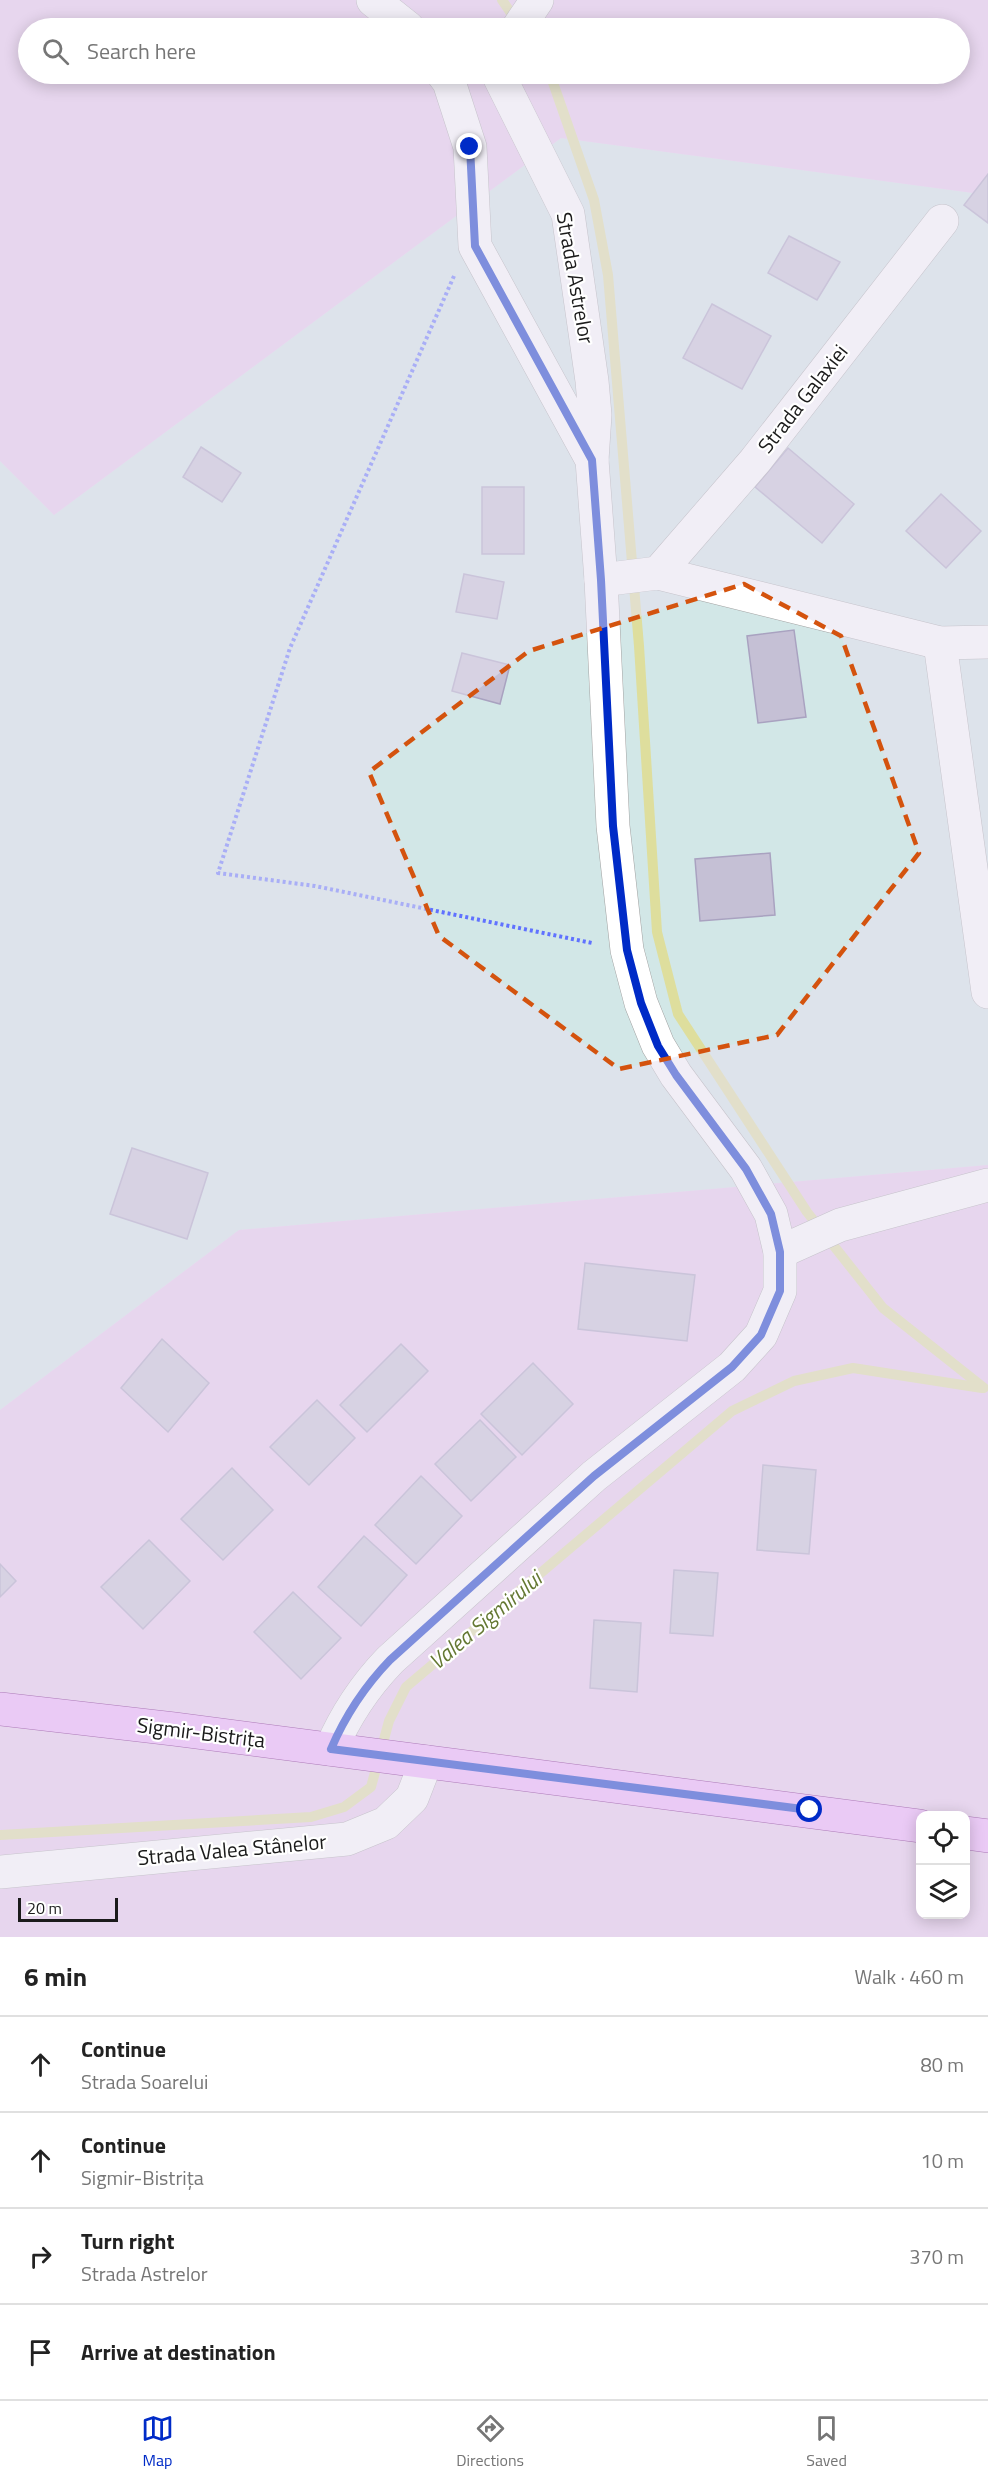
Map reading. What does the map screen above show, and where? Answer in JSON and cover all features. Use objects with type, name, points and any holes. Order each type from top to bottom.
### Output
[{"type":"main road","name":"Sigmir-Bistrița","points":[[0,1709],[366,1753],[916,1826]]},
{"type":"main road","points":[[970,1834],[988,1836]]},
{"type":"street","points":[[373,0],[396,18]]},
{"type":"street","points":[[525,18],[537,0]]},
{"type":"street","name":"Strada Astrelor","points":[[450,84],[470,147],[475,246],[592,460]]},
{"type":"street","name":"Strada Astrelor","points":[[331,1749],[345,1715],[370,1680],[594,1476],[732,1367],[761,1335],[780,1291],[780,1252],[771,1214],[746,1169],[676,1075],[658,1046],[641,1003],[627,950],[613,826],[611,579],[592,460],[595,415],[592,381],[568,214],[503,84]]},
{"type":"street","name":"Strada Galaxiei","points":[[658,573],[755,461],[942,221]]},
{"type":"street","points":[[611,579],[658,573],[940,643],[988,642]]},
{"type":"street","points":[[940,643],[988,992]]},
{"type":"street","points":[[780,1252],[840,1225],[988,1185]]},
{"type":"street","name":"Strada Valea Stânelor","points":[[0,1872],[347,1839],[386,1823],[412,1798],[413,1760]]},
{"type":"path","points":[[475,246],[457,269],[290,648],[218,873],[315,886],[627,950]]},
{"type":"highlighted area","points":[[744,584],[841,636],[919,853],[777,1035],[619,1069],[439,936],[369,772],[529,651]]},
{"type":"shaded area","points":[[0,0],[988,0],[988,195],[561,138],[54,515],[0,461]]},
{"type":"shaded area","points":[[561,138],[988,195],[988,1165],[239,1230],[0,1410],[0,461],[54,515]]},
{"type":"shaded area","points":[[988,1165],[988,1937],[0,1937],[0,1410],[239,1230]]},
{"type":"building","points":[[988,174],[988,223],[964,205]]},
{"type":"building","points":[[789,236],[840,262],[817,300],[768,273]]},
{"type":"building","points":[[712,304],[771,336],[742,389],[683,358]]},
{"type":"building","points":[[201,447],[241,473],[222,502],[183,477]]},
{"type":"building","points":[[788,448],[854,504],[822,543],[755,487]]},
{"type":"building","points":[[482,487],[524,487],[524,554],[482,554]]},
{"type":"building","points":[[941,494],[981,531],[946,568],[906,531]]},
{"type":"building","points":[[464,574],[504,582],[497,619],[456,612]]},
{"type":"building","points":[[794,630],[806,717],[758,723],[747,636]]},
{"type":"building","points":[[462,653],[510,665],[500,704],[452,691]]},
{"type":"building","points":[[770,853],[775,915],[700,921],[695,859]]},
{"type":"building","points":[[132,1148],[208,1173],[187,1239],[110,1214]]},
{"type":"building","points":[[585,1263],[695,1275],[687,1341],[578,1329]]},
{"type":"building","points":[[162,1339],[209,1383],[168,1432],[121,1388]]},
{"type":"building","points":[[401,1344],[428,1371],[367,1432],[340,1405]]},
{"type":"building","points":[[533,1363],[573,1404],[522,1455],[481,1414]]},
{"type":"building","points":[[317,1400],[355,1438],[309,1485],[270,1447]]},
{"type":"building","points":[[480,1420],[516,1457],[471,1501],[435,1464]]},
{"type":"building","points":[[763,1465],[816,1470],[809,1554],[757,1550]]},
{"type":"building","points":[[232,1468],[273,1510],[223,1560],[181,1519]]},
{"type":"building","points":[[421,1476],[462,1516],[416,1564],[375,1525]]},
{"type":"building","points":[[364,1536],[407,1575],[361,1626],[318,1587]]},
{"type":"building","points":[[149,1540],[190,1581],[143,1629],[101,1587]]},
{"type":"building","points":[[0,1564],[16,1581],[0,1597]]},
{"type":"building","points":[[674,1570],[718,1573],[713,1636],[670,1633]]},
{"type":"building","points":[[293,1592],[341,1638],[301,1679],[254,1632]]},
{"type":"building","points":[[594,1620],[641,1623],[637,1692],[590,1688]]},
{"type":"waterway","points":[[502,0],[514,18]]},
{"type":"waterway","points":[[553,84],[594,200],[608,275],[639,646],[657,932],[678,1014],[807,1212],[883,1308],[984,1388]]},
{"type":"waterway","name":"Valea Sigmirului","points":[[0,1835],[311,1817],[344,1807],[371,1787],[389,1721],[406,1687],[732,1411],[794,1381],[853,1368],[982,1388]]},
{"type":"route","points":[[470,147],[475,246],[592,460],[601,580],[613,826],[627,950],[641,1003],[658,1046],[676,1075],[746,1169],[771,1214],[780,1252],[780,1291],[761,1335],[732,1367],[594,1476],[370,1680],[345,1715],[331,1749],[810,1810]]}]
